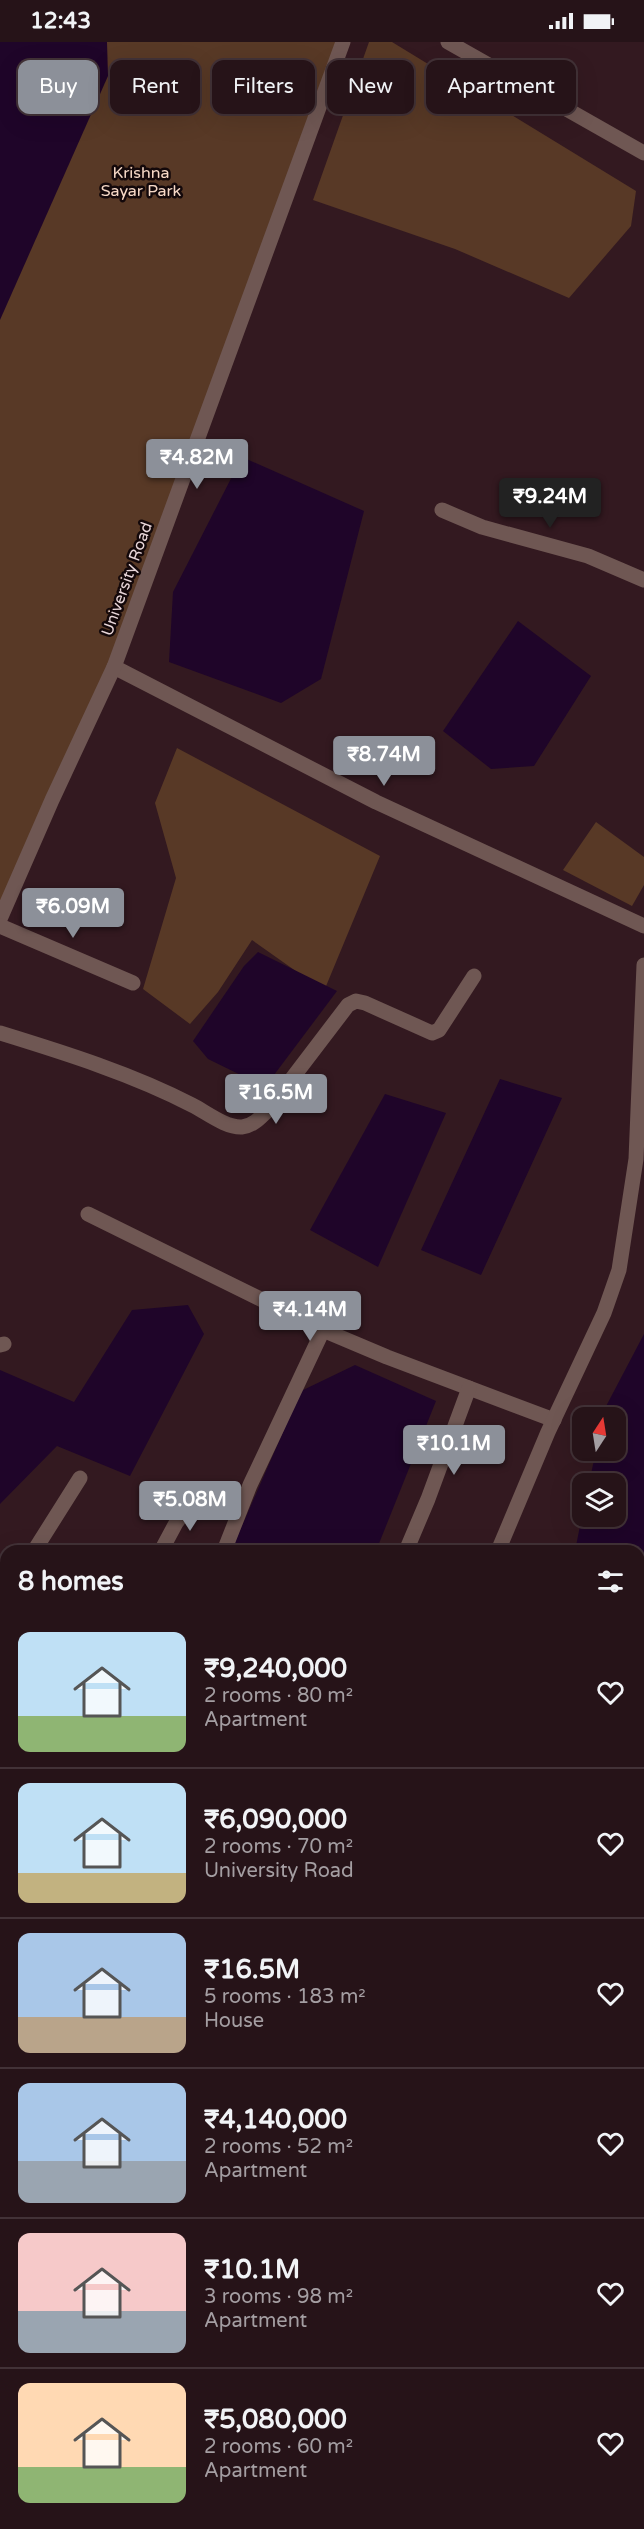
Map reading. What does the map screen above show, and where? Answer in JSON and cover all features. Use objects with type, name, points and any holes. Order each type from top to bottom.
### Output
[{"type":"street","name":"University Road","points":[[0,918],[114,667],[344,42]]},
{"type":"street","points":[[448,42],[644,153]]},
{"type":"street","points":[[442,510],[482,527],[588,556],[644,580]]},
{"type":"street","points":[[114,667],[376,802],[644,926]]},
{"type":"street","points":[[0,926],[133,983]]},
{"type":"street","points":[[501,1545],[554,1420],[604,1313],[619,1270],[641,1123],[644,964]]},
{"type":"street","points":[[0,1033],[62,1052],[167,1092],[230,1125],[242,1127],[253,1124],[268,1110],[348,1005],[356,1001],[365,1003],[432,1033],[439,1030],[474,976]]},
{"type":"street","points":[[88,1214],[323,1330],[554,1420]]},
{"type":"street","points":[[226,1545],[250,1485],[323,1330]]},
{"type":"street","points":[[409,1545],[469,1388]]},
{"type":"street","points":[[38,1545],[80,1478]]},
{"type":"street","points":[[163,1545],[176,1523],[195,1498]]},
{"type":"green space","name":"Krishna Sayar Park","points":[[0,42],[343,42],[336,60],[327,60],[327,86],[114,667],[0,920]]},
{"type":"green space","points":[[369,42],[392,42],[426,63],[426,114],[510,114],[636,191],[631,226],[569,298],[455,249],[313,200],[343,114],[414,114],[414,60],[363,60]]},
{"type":"green space","points":[[177,748],[380,856],[324,991],[252,940],[218,992],[190,1024],[143,989],[176,878],[155,803]]},
{"type":"green space","points":[[596,822],[644,857],[644,885],[632,906],[563,870]]},
{"type":"shaded area","points":[[0,42],[107,42],[108,76],[98,99],[98,60],[18,60],[18,114],[91,114],[0,320]]},
{"type":"shaded area","points":[[242,457],[364,511],[321,679],[281,703],[169,662],[173,592]]},
{"type":"shaded area","points":[[518,621],[591,676],[534,766],[491,769],[443,731]]},
{"type":"shaded area","points":[[258,952],[337,991],[265,1087],[208,1059],[193,1041],[244,966]]},
{"type":"shaded area","points":[[500,1079],[562,1098],[481,1275],[421,1250]]},
{"type":"shaded area","points":[[385,1094],[446,1113],[378,1267],[310,1230]]},
{"type":"shaded area","points":[[188,1305],[204,1334],[130,1476],[57,1446],[0,1504],[0,1370],[74,1402],[132,1310]]},
{"type":"shaded area","points":[[644,1334],[644,1545],[576,1545],[580,1527],[626,1527],[626,1473],[591,1473],[594,1461],[626,1461],[626,1407],[606,1407]]},
{"type":"shaded area","points":[[355,1365],[436,1401],[378,1545],[234,1545],[301,1391]]}]
